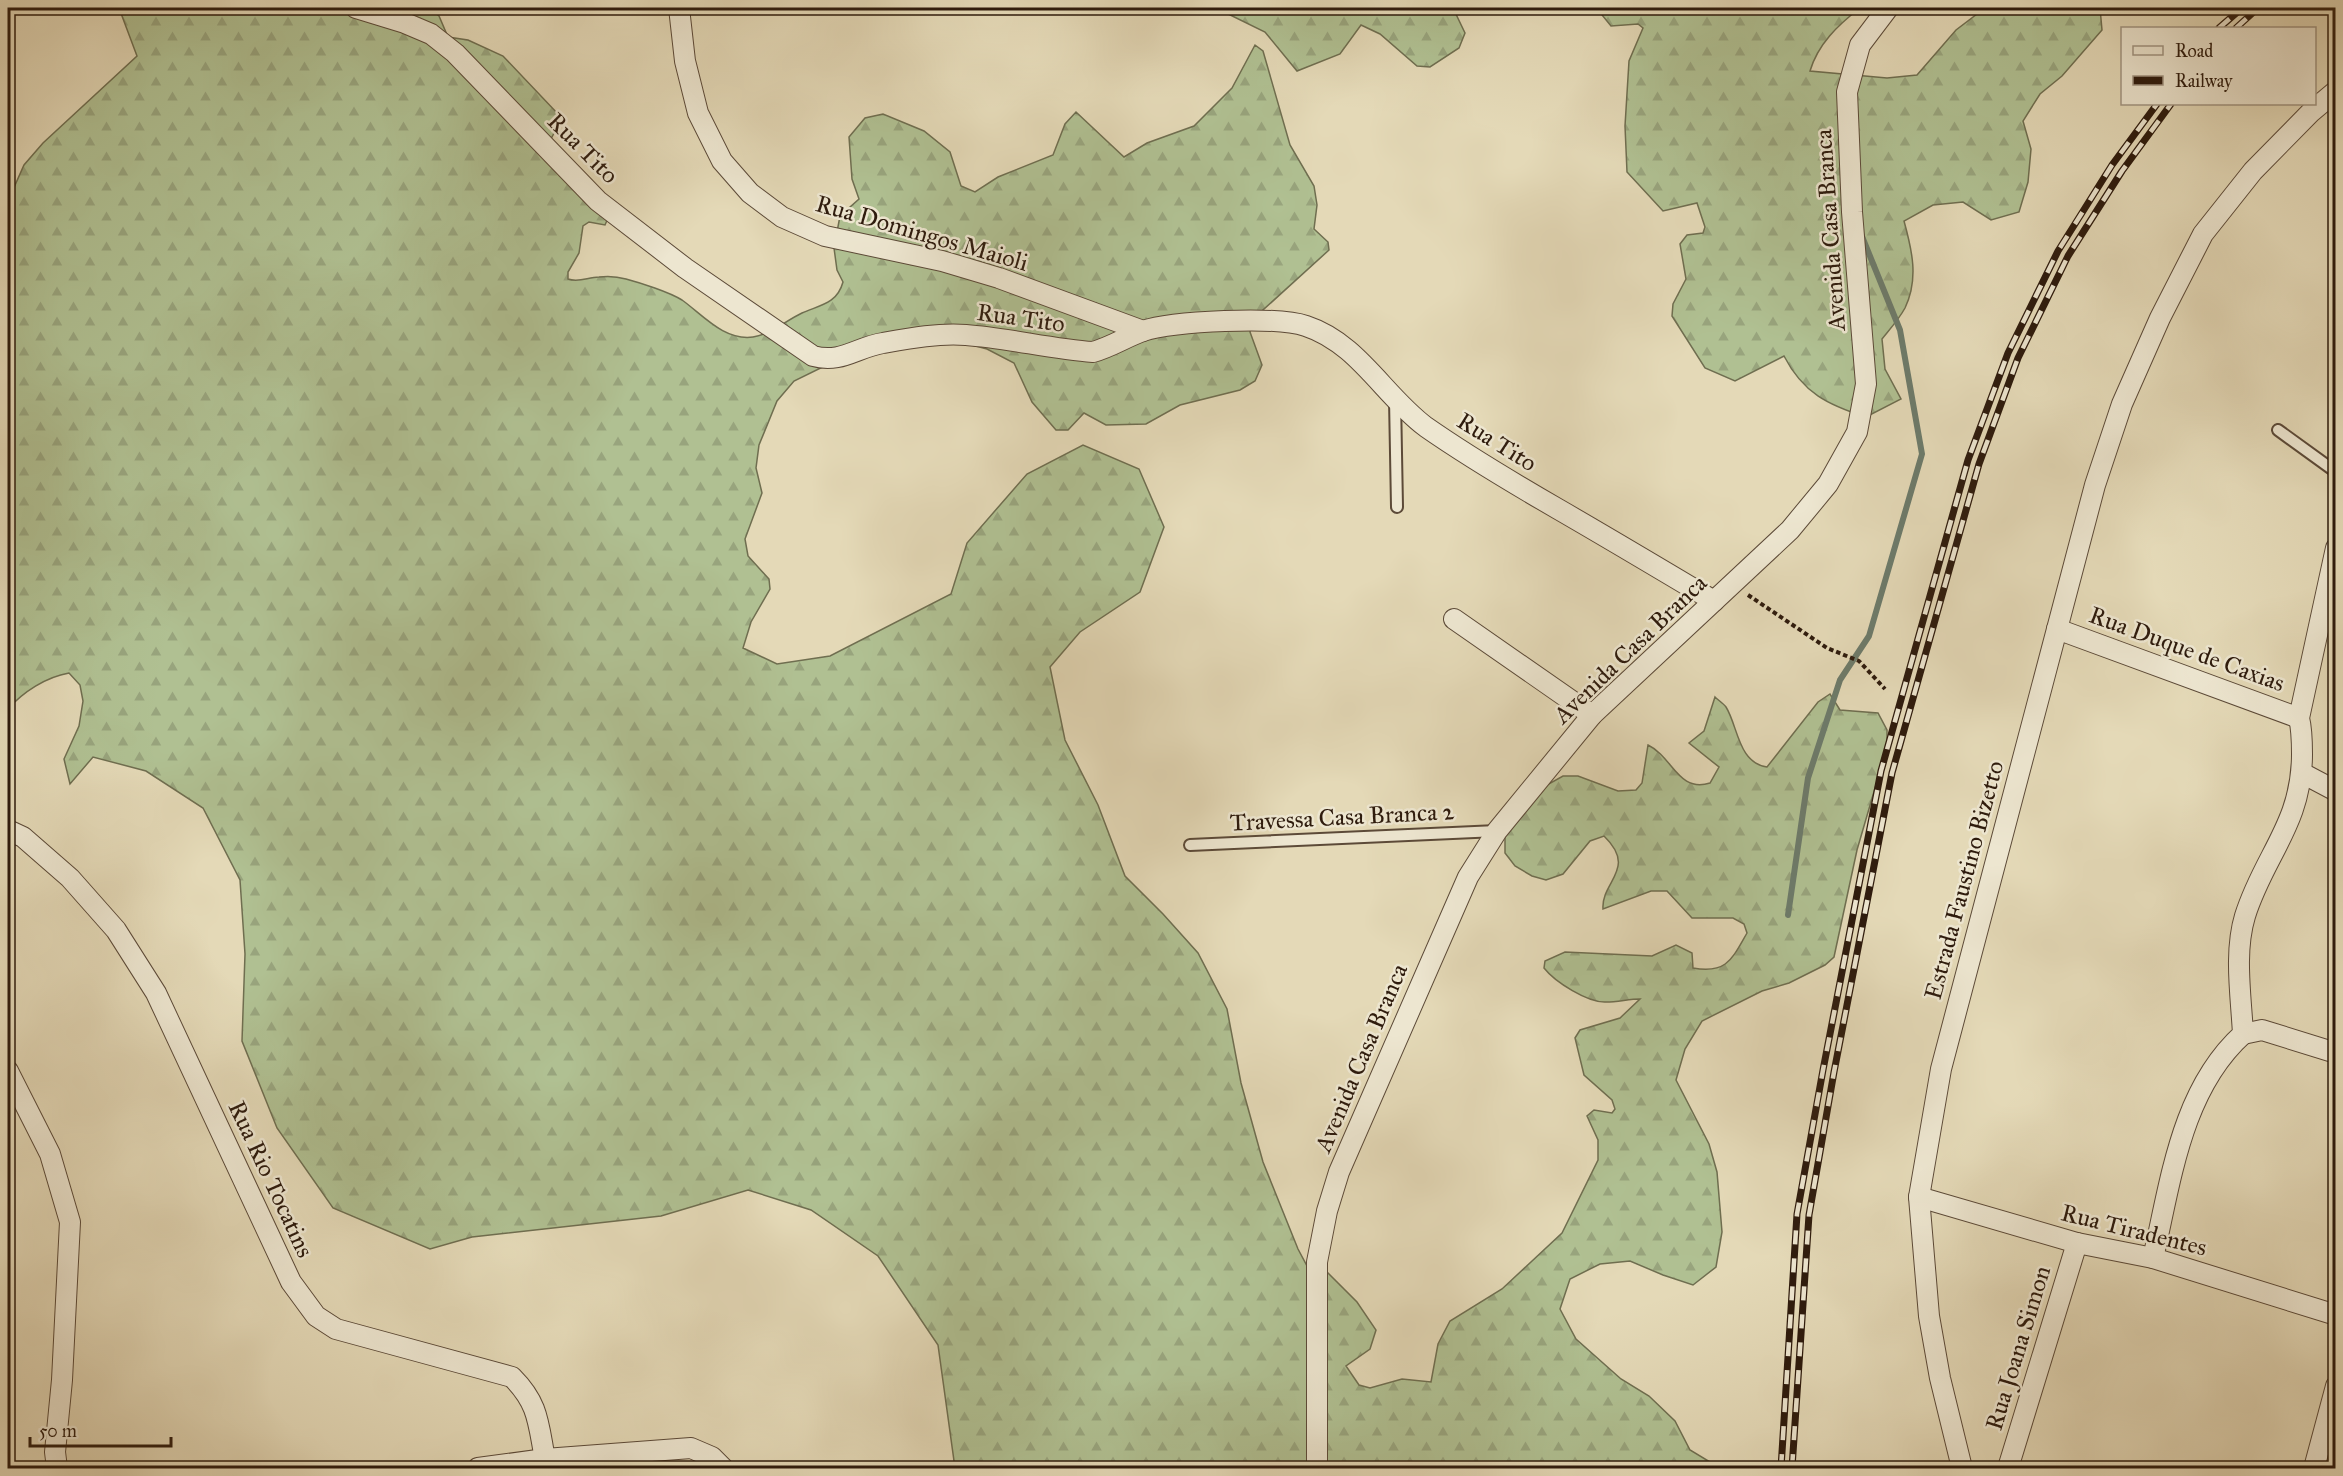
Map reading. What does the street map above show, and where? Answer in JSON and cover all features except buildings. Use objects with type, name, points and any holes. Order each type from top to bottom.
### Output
[{"type":"street","name":"Rua Tito","points":[[356,8],[405,23],[430,34],[454,53],[598,201],[685,268],[813,356],[826,360],[880,343],[938,335],[966,335],[1093,352],[1111,347],[1143,331],[1164,326],[1256,320],[1304,325],[1329,336],[1353,355],[1395,399],[1423,424],[1464,454],[1714,601]]},
{"type":"street","name":"Rua Domingos Maioli","points":[[679,8],[685,61],[698,113],[722,161],[750,193],[782,217],[825,236],[942,261],[999,278],[1143,331]]},
{"type":"street","name":"Avenida Casa Branca","points":[[1317,1468],[1317,1262],[1327,1211],[1339,1172],[1468,877],[1497,831],[1592,715],[1798,521],[1828,484],[1857,432],[1866,384],[1852,212],[1846,92],[1860,45],[1888,8]]},
{"type":"street","name":"Estrada Faustino Bizetto","points":[[1962,1468],[1940,1378],[1929,1316],[1919,1197],[1941,1069],[2095,485],[2115,424],[2160,318],[2202,234],[2253,171],[2311,112],[2336,91]]},
{"type":"street","points":[[2243,1034],[2240,947],[2245,917],[2296,807],[2302,773],[2302,728],[2299,717],[2336,549]]},
{"type":"street","points":[[1454,620],[1592,715]]},
{"type":"street","name":"Rua Duque de Caxias","points":[[2057,629],[2299,717]]},
{"type":"street","points":[[2302,773],[2336,791]]},
{"type":"street","name":"Rua Rio Tocatins","points":[[8,830],[23,837],[70,878],[116,930],[156,993],[291,1282],[316,1316],[336,1329],[512,1377],[525,1391],[536,1409],[545,1459]]},
{"type":"street","points":[[2153,1258],[2186,1121],[2225,1050],[2243,1034],[2262,1030],[2336,1053]]},
{"type":"street","points":[[8,1071],[50,1154],[70,1222],[62,1380],[55,1452],[57,1468]]},
{"type":"street","name":"Rua Tiradentes","points":[[1919,1197],[2077,1243],[2153,1258],[2336,1315]]},
{"type":"street","name":"Rua Joana Simon","points":[[2008,1468],[2077,1243]]},
{"type":"street","points":[[2314,1468],[2336,1386]]},
{"type":"street","points":[[478,1468],[545,1459],[691,1448],[712,1457],[723,1468]]},
{"type":"lane","points":[[1395,399],[1397,507]]},
{"type":"lane","points":[[2278,430],[2336,472]]},
{"type":"lane","name":"Travessa Casa Branca 2","points":[[1190,845],[1497,831]]},
{"type":"path","points":[[1733,584],[1827,648],[1859,661],[1885,689]]},
{"type":"green space","points":[[119,8],[379,8],[391,12],[403,8],[429,8],[439,16],[448,37],[468,40],[503,56],[559,115],[559,124],[546,148],[608,218],[605,225],[589,222],[583,226],[579,253],[568,272],[568,279],[613,277],[647,285],[682,300],[723,331],[742,337],[753,337],[772,330],[802,313],[827,303],[837,295],[843,282],[837,270],[834,248],[840,216],[859,199],[852,179],[849,137],[865,118],[883,114],[924,131],[950,152],[961,186],[975,192],[998,177],[1053,155],[1065,124],[1076,112],[1124,157],[1147,143],[1194,126],[1232,88],[1255,45],[1263,51],[1290,145],[1314,186],[1317,205],[1314,229],[1328,242],[1329,250],[1252,320],[1250,332],[1262,365],[1255,381],[1240,390],[1180,405],[1146,424],[1106,425],[1084,413],[1068,430],[1056,430],[1032,402],[1014,363],[987,349],[930,334],[843,357],[794,381],[777,401],[759,445],[756,468],[762,493],[745,539],[748,556],[769,579],[770,589],[751,622],[743,648],[777,664],[830,656],[951,594],[967,543],[1027,474],[1083,445],[1139,469],[1164,527],[1140,592],[1080,632],[1050,667],[1065,740],[1098,805],[1125,876],[1198,953],[1227,1009],[1241,1083],[1263,1162],[1298,1249],[1315,1281],[1324,1269],[1357,1302],[1376,1330],[1370,1349],[1346,1366],[1359,1385],[1370,1388],[1402,1379],[1431,1382],[1438,1344],[1450,1321],[1502,1289],[1562,1233],[1598,1160],[1598,1140],[1587,1116],[1594,1110],[1612,1113],[1615,1109],[1612,1100],[1584,1075],[1575,1038],[1580,1030],[1620,1018],[1640,999],[1606,1002],[1590,999],[1572,991],[1549,974],[1544,968],[1545,961],[1565,952],[1652,956],[1676,945],[1692,953],[1693,968],[1714,969],[1727,963],[1747,933],[1744,924],[1733,918],[1692,918],[1667,891],[1651,891],[1603,909],[1607,890],[1618,866],[1618,857],[1614,847],[1604,836],[1590,841],[1563,874],[1546,880],[1532,876],[1515,866],[1505,853],[1505,836],[1536,791],[1563,776],[1578,776],[1618,791],[1636,790],[1642,783],[1648,745],[1657,750],[1683,779],[1699,785],[1710,783],[1719,767],[1689,743],[1704,731],[1715,697],[1726,707],[1744,751],[1757,764],[1767,767],[1818,702],[1830,694],[1840,710],[1878,713],[1887,730],[1887,747],[1857,850],[1834,957],[1825,965],[1789,983],[1762,991],[1702,1021],[1685,1049],[1676,1080],[1709,1144],[1717,1172],[1722,1232],[1716,1267],[1693,1285],[1630,1261],[1600,1264],[1570,1279],[1560,1309],[1576,1339],[1621,1379],[1649,1396],[1675,1421],[1690,1450],[1720,1468],[955,1468],[938,1345],[878,1256],[811,1210],[748,1190],[661,1216],[472,1237],[430,1249],[333,1208],[277,1128],[242,1041],[245,954],[240,880],[203,808],[146,771],[93,757],[70,784],[64,759],[79,726],[83,701],[80,685],[69,673],[36,686],[8,709],[8,201],[24,165],[43,143],[137,56]]},
{"type":"green space","points":[[1220,8],[1453,8],[1465,33],[1459,48],[1430,67],[1417,66],[1380,34],[1361,25],[1340,54],[1297,71],[1265,32]]},
{"type":"green space","points":[[1600,8],[1860,8],[1830,36],[1818,52],[1810,71],[1887,78],[1917,75],[1956,30],[1985,8],[2100,8],[2102,30],[2062,76],[2040,94],[2023,121],[2031,149],[2028,182],[2019,212],[1991,220],[1963,202],[1933,205],[1904,221],[1912,254],[1912,286],[1905,308],[1882,339],[1885,369],[1901,399],[1866,417],[1840,408],[1818,396],[1799,379],[1784,356],[1735,381],[1705,368],[1672,316],[1673,304],[1686,279],[1680,244],[1687,235],[1703,233],[1705,227],[1697,203],[1663,211],[1627,172],[1625,126],[1629,61],[1643,28],[1638,24],[1611,26],[1602,15]]},
{"type":"waterway","points":[[1788,915],[1808,778],[1840,680],[1869,636],[1922,454],[1900,330],[1861,234]]},
{"type":"railway","points":[[2220,27],[2242,8]]},
{"type":"railway","points":[[2237,27],[2258,8]]},
{"type":"railway","points":[[1781,1468],[1797,1214],[1881,771],[1968,460],[2008,353],[2058,251],[2112,165],[2156,105]]},
{"type":"railway","points":[[1792,1468],[1809,1215],[1834,1072],[1892,773],[1979,464],[2018,358],[2068,256],[2122,171],[2170,105]]}]
